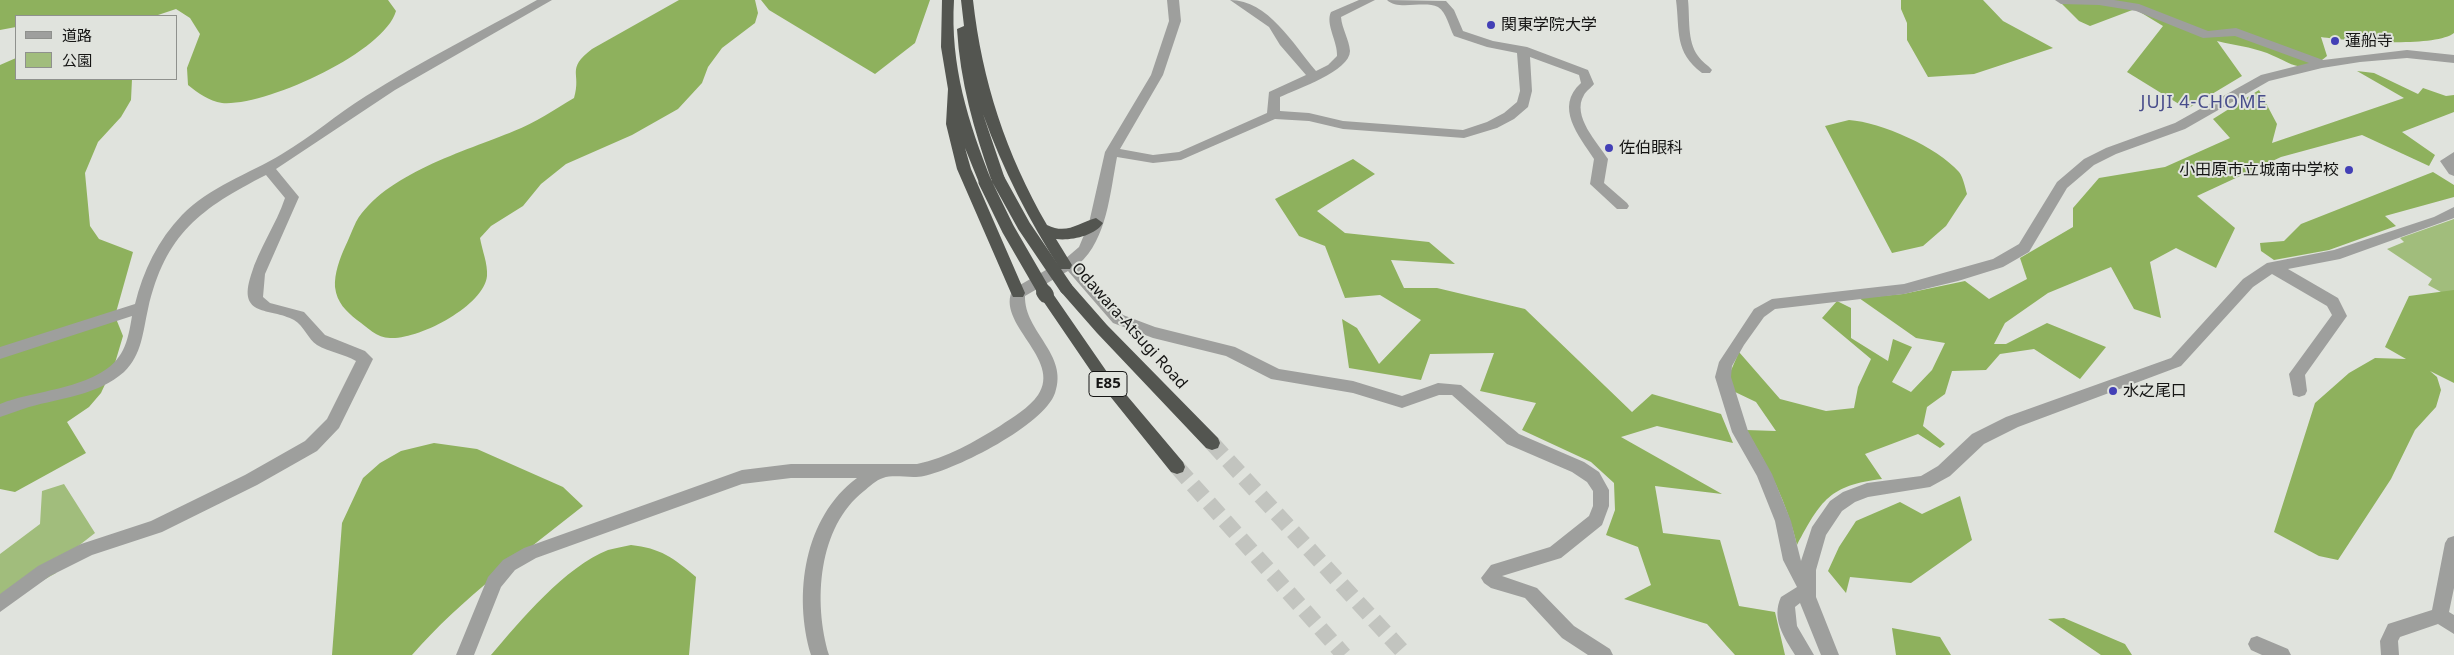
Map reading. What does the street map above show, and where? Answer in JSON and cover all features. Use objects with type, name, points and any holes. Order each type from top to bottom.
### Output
[{"type":"highway","name":"Odawara-Atsugi Road","points":[[948,0],[946,17],[948,56],[953,91],[964,130],[991,180],[1066,288],[1102,329],[1212,443]]},
{"type":"highway","name":"Odawara-Atsugi Road","points":[[963,0],[963,50],[968,88],[991,180],[1008,229],[1046,295],[1102,376],[1177,467]]},
{"type":"highway","points":[[967,0],[982,91],[1009,162],[1040,227],[1068,264]]},
{"type":"highway","points":[[953,91],[953,124],[964,169],[1018,293]]},
{"type":"highway","points":[[1040,227],[1048,232],[1064,236],[1081,231],[1096,223]]},
{"type":"street","points":[[0,411],[18,402],[82,387],[100,380],[118,368],[135,344],[141,308],[154,264],[175,231],[200,207],[300,149],[370,100],[546,0]]},
{"type":"street","points":[[465,655],[494,582],[509,565],[530,553],[742,477],[790,471],[917,471],[947,463],[1013,425],[1045,399],[1048,392],[1050,370],[1047,360],[1018,314],[1018,293],[1068,264],[1085,250],[1096,223],[1112,152],[1126,124],[1156,75],[1175,20],[1173,0]]},
{"type":"street","points":[[1236,0],[1274,25],[1284,42],[1314,77]]},
{"type":"street","points":[[1273,115],[1274,95],[1332,68],[1343,57],[1343,38],[1334,20],[1335,15],[1369,0]]},
{"type":"street","points":[[1393,0],[1439,2],[1448,10],[1458,33],[1485,43],[1523,50],[1584,73],[1588,84],[1577,96],[1574,114],[1576,122],[1601,159],[1598,184],[1622,206]]},
{"type":"street","points":[[1682,0],[1687,52],[1696,64],[1706,70]]},
{"type":"street","points":[[2061,0],[2137,3],[2206,35],[2214,36],[2236,32],[2322,64]]},
{"type":"street","points":[[1112,152],[1154,159],[1175,157],[1273,115],[1309,118],[1343,125],[1464,134],[1492,125],[1509,116],[1523,104],[1526,91],[1523,50]]},
{"type":"street","points":[[1830,655],[1807,593],[1792,560],[1783,521],[1764,474],[1740,432],[1723,377],[1729,356],[1759,313],[1772,304],[1904,289],[1958,276],[1998,263],[2024,248],[2062,185],[2089,162],[2110,150],[2180,126],[2265,78],[2322,64],[2407,54],[2454,59]]},
{"type":"street","points":[[2454,156],[2446,161],[2454,171]]},
{"type":"street","points":[[0,604],[44,571],[87,549],[156,527],[251,480],[311,446],[333,424],[365,359],[355,352],[320,339],[308,323],[297,315],[268,310],[257,302],[257,276],[289,209],[292,197],[276,175],[267,169]]},
{"type":"street","points":[[1807,593],[1806,570],[1818,532],[1836,506],[1849,497],[1867,490],[1924,482],[1944,471],[1978,439],[2012,422],[2176,362],[2248,284],[2272,267],[2335,255],[2439,220],[2454,212]]},
{"type":"street","points":[[1068,264],[1118,319],[1153,332],[1230,351],[1276,375],[1354,386],[1402,402],[1438,389],[1455,389],[1475,404],[1513,439],[1578,467],[1593,477],[1601,490],[1600,506],[1596,520],[1555,553],[1497,570],[1490,578],[1497,583],[1530,593],[1568,632],[1604,655]]},
{"type":"street","points":[[2272,267],[2333,302],[2340,316],[2297,374],[2299,391]]},
{"type":"street","points":[[0,353],[141,308]]},
{"type":"street","points":[[820,655],[814,641],[811,618],[812,595],[825,526],[836,508],[851,491],[880,471]]},
{"type":"street","points":[[2390,655],[2389,641],[2394,630],[2447,620],[2454,543]]},
{"type":"street","points":[[1805,655],[1788,631],[1785,614],[1787,603],[1797,595],[1807,593]]},
{"type":"street","points":[[2257,644],[2282,655]]},
{"type":"green space","points":[[0,0],[388,0],[396,11],[387,27],[370,44],[347,60],[292,87],[241,102],[222,103],[208,99],[188,85],[187,68],[200,34],[190,18],[176,9],[158,15],[15,15],[15,27],[0,30]]},
{"type":"green space","points":[[679,0],[755,0],[758,13],[755,23],[722,48],[708,67],[702,83],[678,109],[632,135],[566,164],[541,184],[523,206],[491,226],[480,238],[486,262],[487,276],[483,287],[475,299],[462,309],[432,327],[402,337],[390,338],[385,338],[372,332],[346,310],[336,293],[336,272],[356,222],[369,205],[386,190],[406,177],[450,156],[522,128],[574,98],[577,67],[584,56],[592,49]]},
{"type":"green space","points":[[761,0],[930,0],[915,43],[875,74],[769,10]]},
{"type":"green space","points":[[1901,0],[1983,0],[2003,21],[2053,48],[1974,74],[1928,77],[1907,40],[1907,23],[1901,9]]},
{"type":"green space","points":[[2058,0],[2454,0],[2454,33],[2444,38],[2410,42],[2321,37],[2327,56],[2311,66],[2304,67],[2291,64],[2261,51],[2217,41],[2242,76],[2187,109],[2127,72],[2163,26],[2135,9],[2090,26],[2079,21]]},
{"type":"green space","points":[[15,58],[15,80],[132,80],[131,100],[121,117],[98,142],[85,173],[90,226],[99,239],[133,252],[115,316],[123,336],[115,363],[101,393],[89,407],[67,422],[86,453],[15,492],[0,489],[0,65]]},
{"type":"green space","points":[[2357,71],[2374,73],[2418,94],[2423,88],[2446,96],[2454,95],[2454,112],[2402,132],[2435,155],[2429,166],[2362,135],[2281,157],[2197,196],[2235,228],[2216,268],[2176,248],[2150,262],[2161,318],[2134,309],[2111,267],[2048,293],[2005,323],[1994,344],[2006,344],[2047,323],[2106,347],[2080,379],[2034,349],[2000,354],[1986,370],[1952,371],[1945,394],[1927,407],[1923,426],[1945,444],[1940,448],[1918,434],[1865,454],[1882,479],[1850,486],[1829,497],[1813,517],[1797,545],[1788,515],[1776,486],[1746,430],[1776,431],[1756,402],[1733,391],[1729,375],[1739,352],[1780,399],[1826,411],[1854,408],[1858,387],[1871,359],[1822,318],[1837,301],[1851,308],[1851,338],[1888,361],[1893,339],[1912,347],[1892,382],[1911,392],[1932,370],[1945,343],[1916,338],[1859,298],[1903,294],[1965,281],[1989,299],[2027,279],[2020,258],[2073,227],[2073,208],[2099,178],[2165,167],[2230,138],[2213,119],[2259,90],[2277,124],[2272,143],[2404,98]]},
{"type":"green space","points":[[1849,120],[1877,125],[1908,137],[1937,154],[1959,172],[1967,194],[1946,226],[1923,246],[1892,253],[1825,126]]},
{"type":"green space","points":[[1353,159],[1375,174],[1317,211],[1345,233],[1429,242],[1455,264],[1391,260],[1404,288],[1437,288],[1525,309],[1632,412],[1652,394],[1721,414],[1733,443],[1657,426],[1621,437],[1722,494],[1655,486],[1663,533],[1720,540],[1739,606],[1775,612],[1785,655],[1735,655],[1707,624],[1624,599],[1651,585],[1638,547],[1606,535],[1615,510],[1614,483],[1591,462],[1522,430],[1536,403],[1480,391],[1494,353],[1430,354],[1421,380],[1349,368],[1342,319],[1357,328],[1379,364],[1421,320],[1380,295],[1345,298],[1325,246],[1299,236],[1275,199]]},
{"type":"green space","points":[[2433,172],[2454,185],[2454,197],[2385,216],[2396,226],[2329,250],[2274,260],[2261,251],[2260,243],[2284,241],[2301,224]]},
{"type":"green space","points":[[2454,219],[2454,299],[2428,285],[2432,279],[2387,249],[2404,242],[2400,238]]},
{"type":"green space","points":[[2454,290],[2454,383],[2430,371],[2437,377],[2441,390],[2436,407],[2415,430],[2391,479],[2338,560],[2319,556],[2274,532],[2315,403],[2349,373],[2375,358],[2406,359],[2385,347],[2409,296]]},
{"type":"green space","points":[[434,443],[477,449],[563,487],[583,506],[473,595],[431,634],[412,655],[332,655],[342,523],[363,478],[380,463],[401,451]]},
{"type":"green space","points":[[64,484],[95,533],[59,561],[56,573],[12,598],[0,608],[0,554],[40,524],[42,491]]},
{"type":"green space","points":[[1960,496],[1972,540],[1911,583],[1850,577],[1846,593],[1828,571],[1839,547],[1856,521],[1900,502],[1922,514]]},
{"type":"green space","points":[[631,545],[659,551],[681,564],[696,577],[689,655],[491,655],[545,596],[576,568],[608,550]]},
{"type":"green space","points":[[2064,618],[2125,644],[2132,655],[2101,655],[2048,619]]},
{"type":"green space","points":[[1892,628],[1940,637],[1951,655],[1896,655]]},
{"type":"tunnel","points":[[1212,443],[1406,655]]},
{"type":"tunnel","points":[[1177,467],[1344,655]]},
{"type":"place","name":"関東学院大学","points":[[1491,25]]},
{"type":"place","name":"蓮船寺","points":[[2335,41]]},
{"type":"place","name":"佐伯眼科","points":[[1609,148]]},
{"type":"place","name":"小田原市立城南中学校","points":[[2349,170]]},
{"type":"place","name":"水之尾口","points":[[2113,391]]},
{"type":"district","name":"JUJI 4-CHOME","points":[[2204,103]]}]
